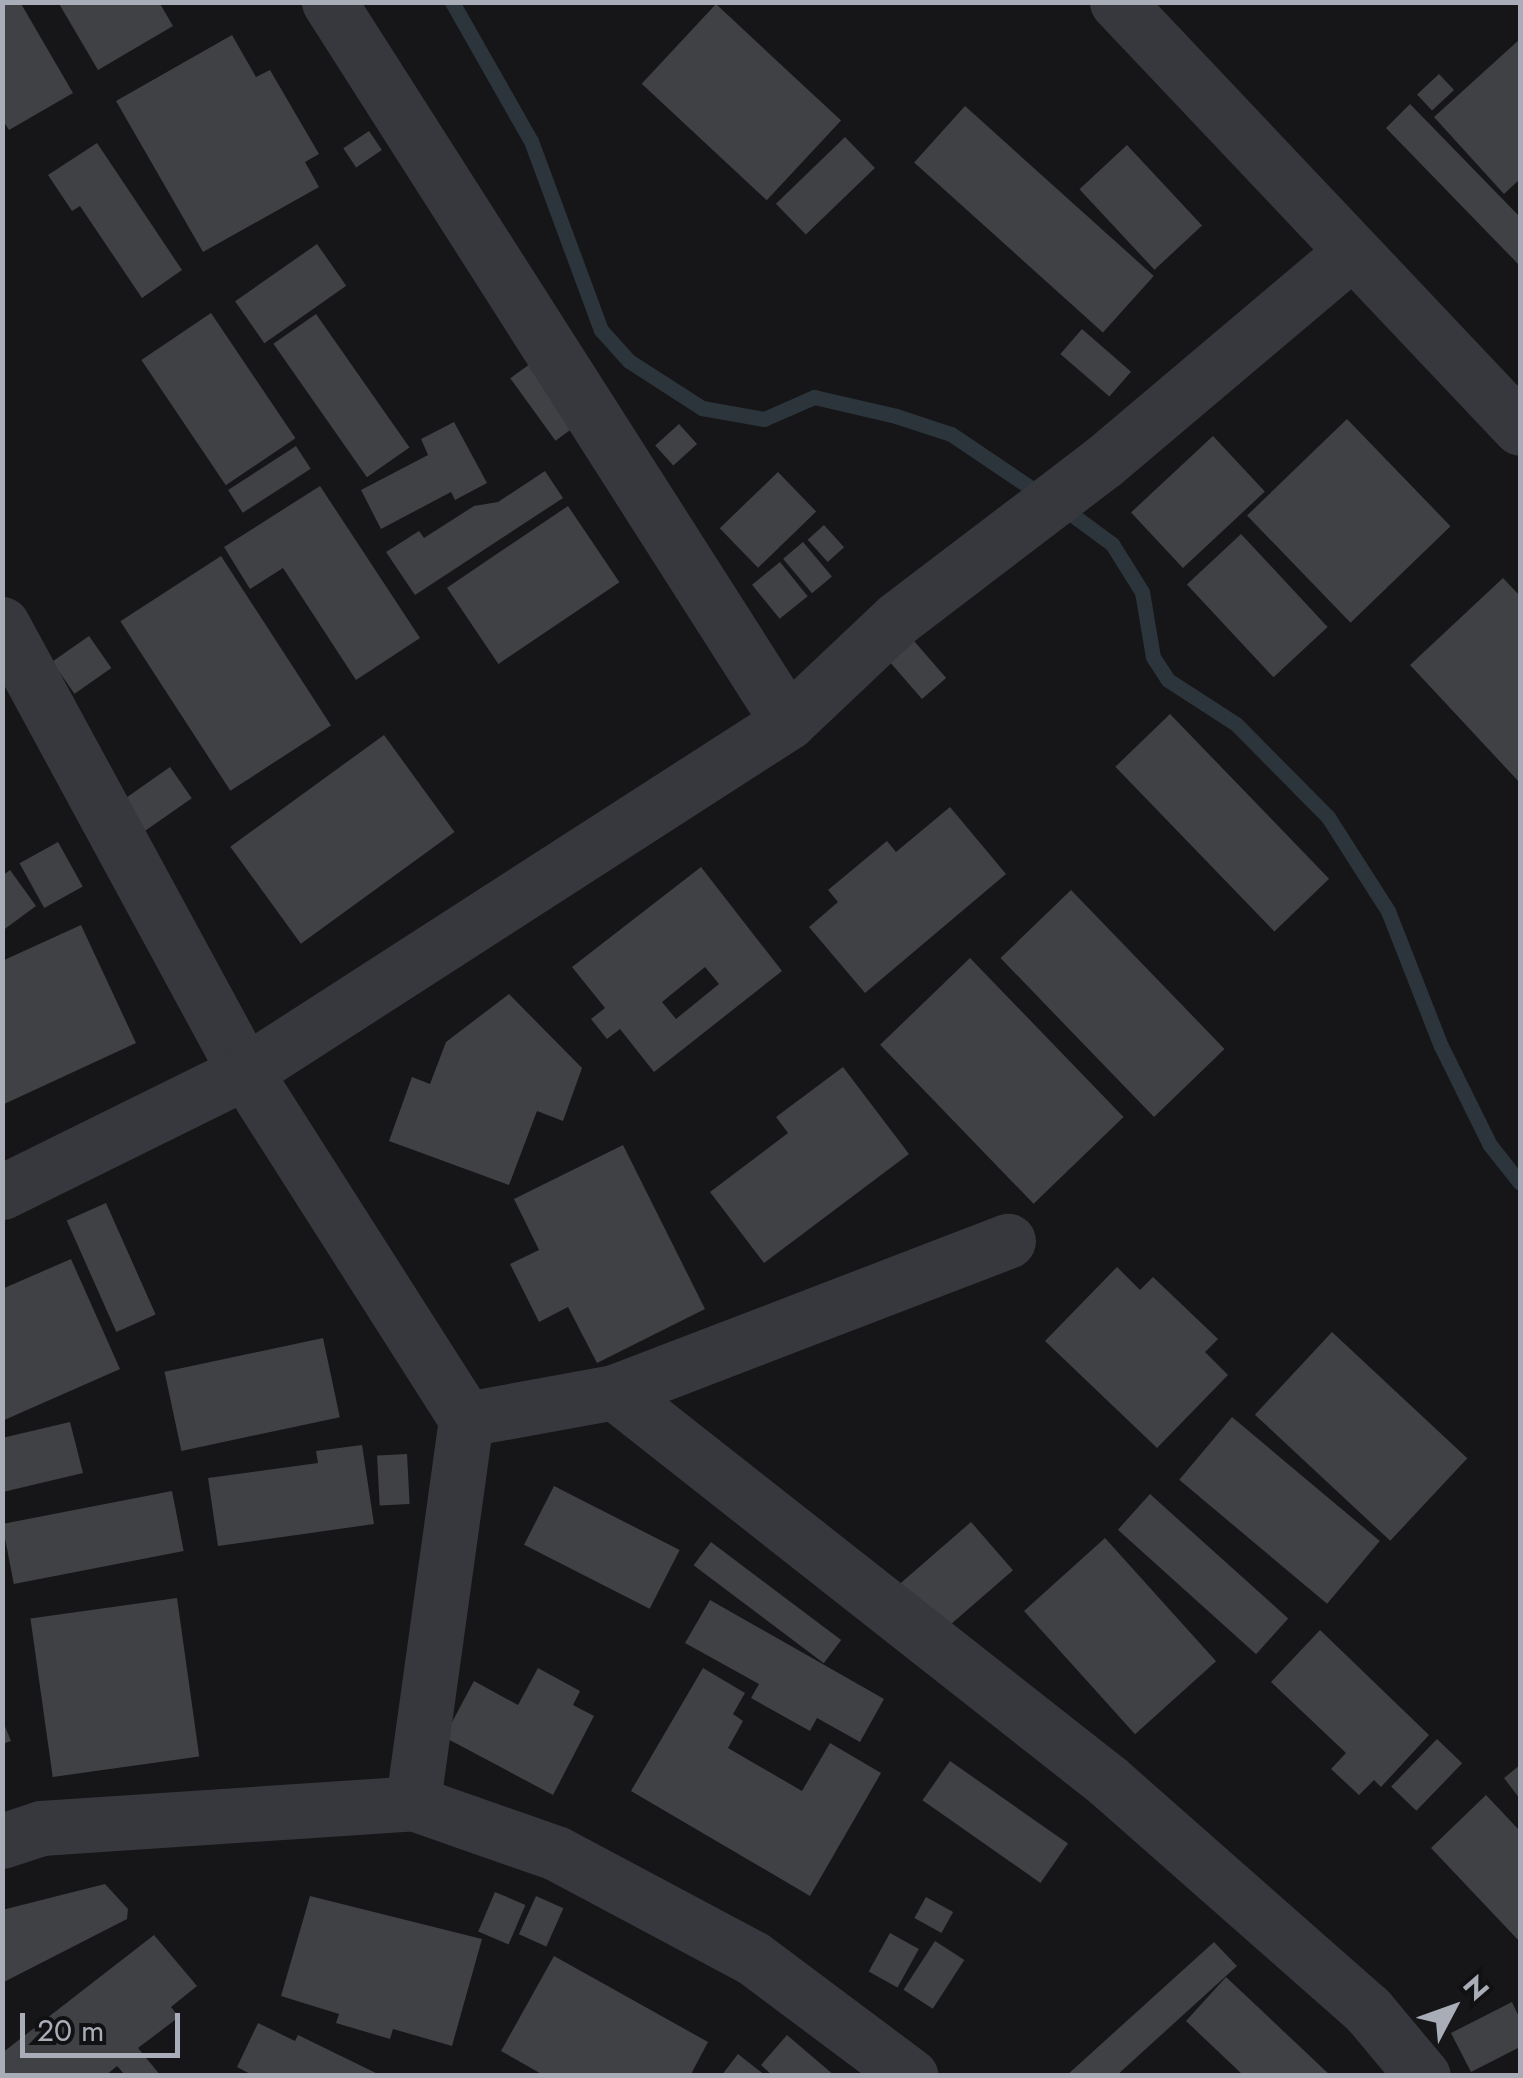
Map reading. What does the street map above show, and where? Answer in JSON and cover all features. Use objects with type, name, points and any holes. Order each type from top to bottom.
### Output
[{"type":"street","points":[[329,2],[788,722]]},
{"type":"street","points":[[1117,2],[1520,428]]},
{"type":"street","points":[[2,1192],[246,1072],[788,722],[897,619],[1102,463],[1352,252]]},
{"type":"street","points":[[2,624],[246,1072],[466,1419],[413,1803]]},
{"type":"street","points":[[466,1419],[614,1392],[1008,1242]]},
{"type":"street","points":[[614,1392],[1108,1781],[1366,2009],[1423,2076]]},
{"type":"street","points":[[2,1841],[41,1828],[413,1803],[556,1853],[753,1958],[911,2076]]},
{"type":"building","points":[[2,2],[20,2],[73,93],[9,130],[2,119]]},
{"type":"building","points":[[58,2],[159,2],[173,26],[98,70]]},
{"type":"building","points":[[716,4],[841,121],[767,200],[642,84]]},
{"type":"building","points":[[232,35],[256,77],[270,70],[319,154],[305,162],[319,187],[203,252],[116,101]]},
{"type":"building","points":[[1520,39],[1520,179],[1504,194],[1434,117]]},
{"type":"building","points":[[1439,74],[1454,90],[1432,111],[1417,94]]},
{"type":"building","points":[[1410,104],[1520,217],[1520,266],[1386,128]]},
{"type":"building","points":[[965,106],[1154,276],[1103,332],[914,162]]},
{"type":"building","points":[[369,131],[382,150],[356,167],[343,148]]},
{"type":"building","points":[[845,137],[875,168],[806,235],[776,204]]},
{"type":"building","points":[[97,143],[182,270],[142,298],[80,206],[72,211],[48,175]]},
{"type":"building","points":[[1127,145],[1202,225],[1154,270],[1079,189]]},
{"type":"building","points":[[317,244],[346,286],[264,343],[235,301]]},
{"type":"building","points":[[211,313],[295,438],[226,485],[141,360]]},
{"type":"building","points":[[316,314],[409,448],[367,477],[273,344]]},
{"type":"building","points":[[1082,329],[1131,372],[1109,397],[1060,354]]},
{"type":"building","points":[[541,356],[586,418],[556,441],[510,378]]},
{"type":"building","points":[[1347,419],[1451,526],[1351,623],[1247,516]]},
{"type":"building","points":[[454,422],[487,483],[455,500],[451,492],[381,529],[361,490],[428,455],[421,439]]},
{"type":"building","points":[[679,424],[697,444],[673,465],[655,445]]},
{"type":"building","points":[[1213,436],[1265,492],[1183,568],[1131,512]]},
{"type":"building","points":[[296,446],[311,469],[243,513],[228,490]]},
{"type":"building","points":[[545,471],[563,498],[415,595],[386,552],[419,531],[424,538],[474,506],[498,502]]},
{"type":"building","points":[[778,472],[816,512],[758,568],[720,528]]},
{"type":"building","points":[[320,486],[420,638],[356,680],[283,568],[250,589],[224,547]]},
{"type":"building","points":[[568,506],[619,582],[498,664],[447,588]]},
{"type":"building","points":[[824,525],[844,547],[828,562],[808,540]]},
{"type":"building","points":[[1241,534],[1328,627],[1273,677],[1187,584]]},
{"type":"building","points":[[803,542],[832,576],[812,593],[783,559]]},
{"type":"building","points":[[221,556],[331,725],[230,791],[120,621]]},
{"type":"building","points":[[780,562],[808,596],[780,619],[752,585]]},
{"type":"building","points":[[1503,578],[1520,596],[1520,783],[1410,665]]},
{"type":"building","points":[[89,636],[111,668],[75,694],[52,662]]},
{"type":"building","points":[[914,641],[946,678],[922,699],[890,662]]},
{"type":"building","points":[[1170,714],[1329,879],[1274,932],[1115,767]]},
{"type":"building","points":[[384,735],[455,832],[301,944],[230,847]]},
{"type":"building","points":[[170,767],[192,798],[140,834],[118,803]]},
{"type":"building","points":[[950,807],[1006,874],[865,993],[809,927],[838,902],[828,890],[887,841],[896,852]]},
{"type":"building","points":[[58,842],[83,887],[44,908],[20,863]]},
{"type":"building","points":[[701,867],[782,971],[654,1072],[620,1029],[607,1039],[591,1019],[605,1008],[572,967]],"holes":[[[705,967],[719,984],[676,1019],[662,1002]]]},
{"type":"building","points":[[10,870],[36,906],[2,931],[2,876]]},
{"type":"building","points":[[1071,890],[1225,1049],[1154,1117],[1001,958]]},
{"type":"building","points":[[81,925],[136,1043],[2,1105],[2,961]]},
{"type":"building","points":[[970,958],[1124,1117],[1034,1204],[880,1045]]},
{"type":"building","points":[[509,994],[582,1068],[563,1121],[537,1111],[509,1185],[389,1141],[412,1077],[430,1084],[446,1042]]},
{"type":"building","points":[[843,1067],[909,1154],[764,1263],[710,1192],[788,1133],[776,1117]]},
{"type":"building","points":[[623,1145],[705,1309],[597,1363],[568,1307],[539,1322],[510,1264],[539,1250],[514,1199]]},
{"type":"building","points":[[106,1203],[156,1314],[116,1332],[67,1220]]},
{"type":"building","points":[[71,1259],[120,1369],[2,1421],[2,1289]]},
{"type":"building","points":[[1117,1267],[1140,1290],[1153,1277],[1218,1339],[1205,1352],[1228,1375],[1157,1448],[1045,1341]]},
{"type":"building","points":[[1332,1332],[1467,1458],[1390,1541],[1255,1415]]},
{"type":"building","points":[[323,1338],[340,1417],[181,1451],[165,1372]]},
{"type":"building","points":[[1232,1417],[1380,1541],[1327,1604],[1179,1480]]},
{"type":"building","points":[[70,1422],[83,1473],[3,1492],[2,1438]]},
{"type":"building","points":[[362,1445],[374,1524],[218,1546],[208,1478],[318,1463],[316,1451]]},
{"type":"building","points":[[407,1454],[410,1504],[380,1506],[377,1456]]},
{"type":"building","points":[[554,1486],[680,1550],[650,1609],[524,1545]]},
{"type":"building","points":[[172,1491],[184,1551],[14,1584],[2,1524]]},
{"type":"building","points":[[1150,1494],[1288,1618],[1256,1654],[1118,1530]]},
{"type":"building","points":[[971,1522],[1013,1570],[937,1637],[895,1588]]},
{"type":"building","points":[[1105,1538],[1216,1661],[1135,1734],[1024,1611]]},
{"type":"building","points":[[711,1542],[841,1640],[824,1663],[694,1565]]},
{"type":"building","points":[[177,1598],[199,1756],[53,1777],[30,1619]]},
{"type":"building","points":[[710,1600],[884,1699],[860,1742],[817,1718],[810,1731],[751,1698],[759,1684],[685,1643]]},
{"type":"building","points":[[1320,1630],[1429,1735],[1381,1787],[1374,1780],[1359,1795],[1331,1769],[1346,1753],[1271,1682]]},
{"type":"building","points":[[538,1668],[580,1691],[573,1705],[594,1716],[553,1795],[444,1737],[474,1681],[518,1705]]},
{"type":"building","points":[[703,1668],[745,1693],[733,1714],[743,1721],[728,1748],[802,1791],[830,1743],[881,1773],[810,1896],[631,1791]]},
{"type":"building","points":[[2,1719],[11,1741],[2,1744]]},
{"type":"building","points":[[1437,1739],[1462,1763],[1416,1811],[1391,1786]]},
{"type":"building","points":[[950,1761],[1068,1844],[1040,1883],[922,1800]]},
{"type":"building","points":[[1520,1765],[1520,1799],[1504,1778]]},
{"type":"building","points":[[1486,1795],[1520,1831],[1520,1942],[1431,1848]]},
{"type":"building","points":[[105,1884],[128,1909],[127,1919],[2,1983],[2,1910]]},
{"type":"building","points":[[495,1892],[525,1905],[509,1944],[478,1932]]},
{"type":"building","points":[[310,1896],[482,1939],[452,2046],[393,2029],[390,2039],[336,2023],[339,2014],[281,1996]]},
{"type":"building","points":[[536,1896],[563,1908],[546,1947],[519,1934]]},
{"type":"building","points":[[926,1897],[953,1912],[941,1933],[914,1918]]},
{"type":"building","points":[[890,1933],[919,1949],[898,1987],[869,1971]]},
{"type":"building","points":[[154,1935],[197,1986],[171,2007],[179,2017],[138,2048],[161,2076],[126,2076],[117,2066],[105,2076],[2,2076],[2,2053]]},
{"type":"building","points":[[935,1941],[964,1960],[933,2009],[903,1990]]},
{"type":"building","points":[[1214,1942],[1237,1966],[1116,2076],[1066,2076]]},
{"type":"building","points":[[554,1956],[708,2042],[690,2076],[545,2076],[501,2051]]},
{"type":"building","points":[[1226,1977],[1331,2076],[1244,2076],[1186,2021]]},
{"type":"building","points":[[1512,2002],[1520,2019],[1520,2047],[1471,2072],[1451,2033]]},
{"type":"building","points":[[258,2023],[295,2041],[298,2035],[382,2076],[254,2076],[237,2067]]},
{"type":"building","points":[[787,2035],[835,2076],[773,2076],[761,2065]]},
{"type":"building","points":[[738,2054],[766,2076],[721,2076]]},
{"type":"waterway","points":[[452,2],[531,141],[601,330],[629,361],[702,408],[764,419],[814,397],[896,416],[951,434],[1043,496]]},
{"type":"waterway","points":[[1063,508],[1112,544],[1142,592],[1153,657],[1168,680],[1236,724],[1328,817],[1388,911],[1441,1046],[1490,1145],[1520,1183]]}]
